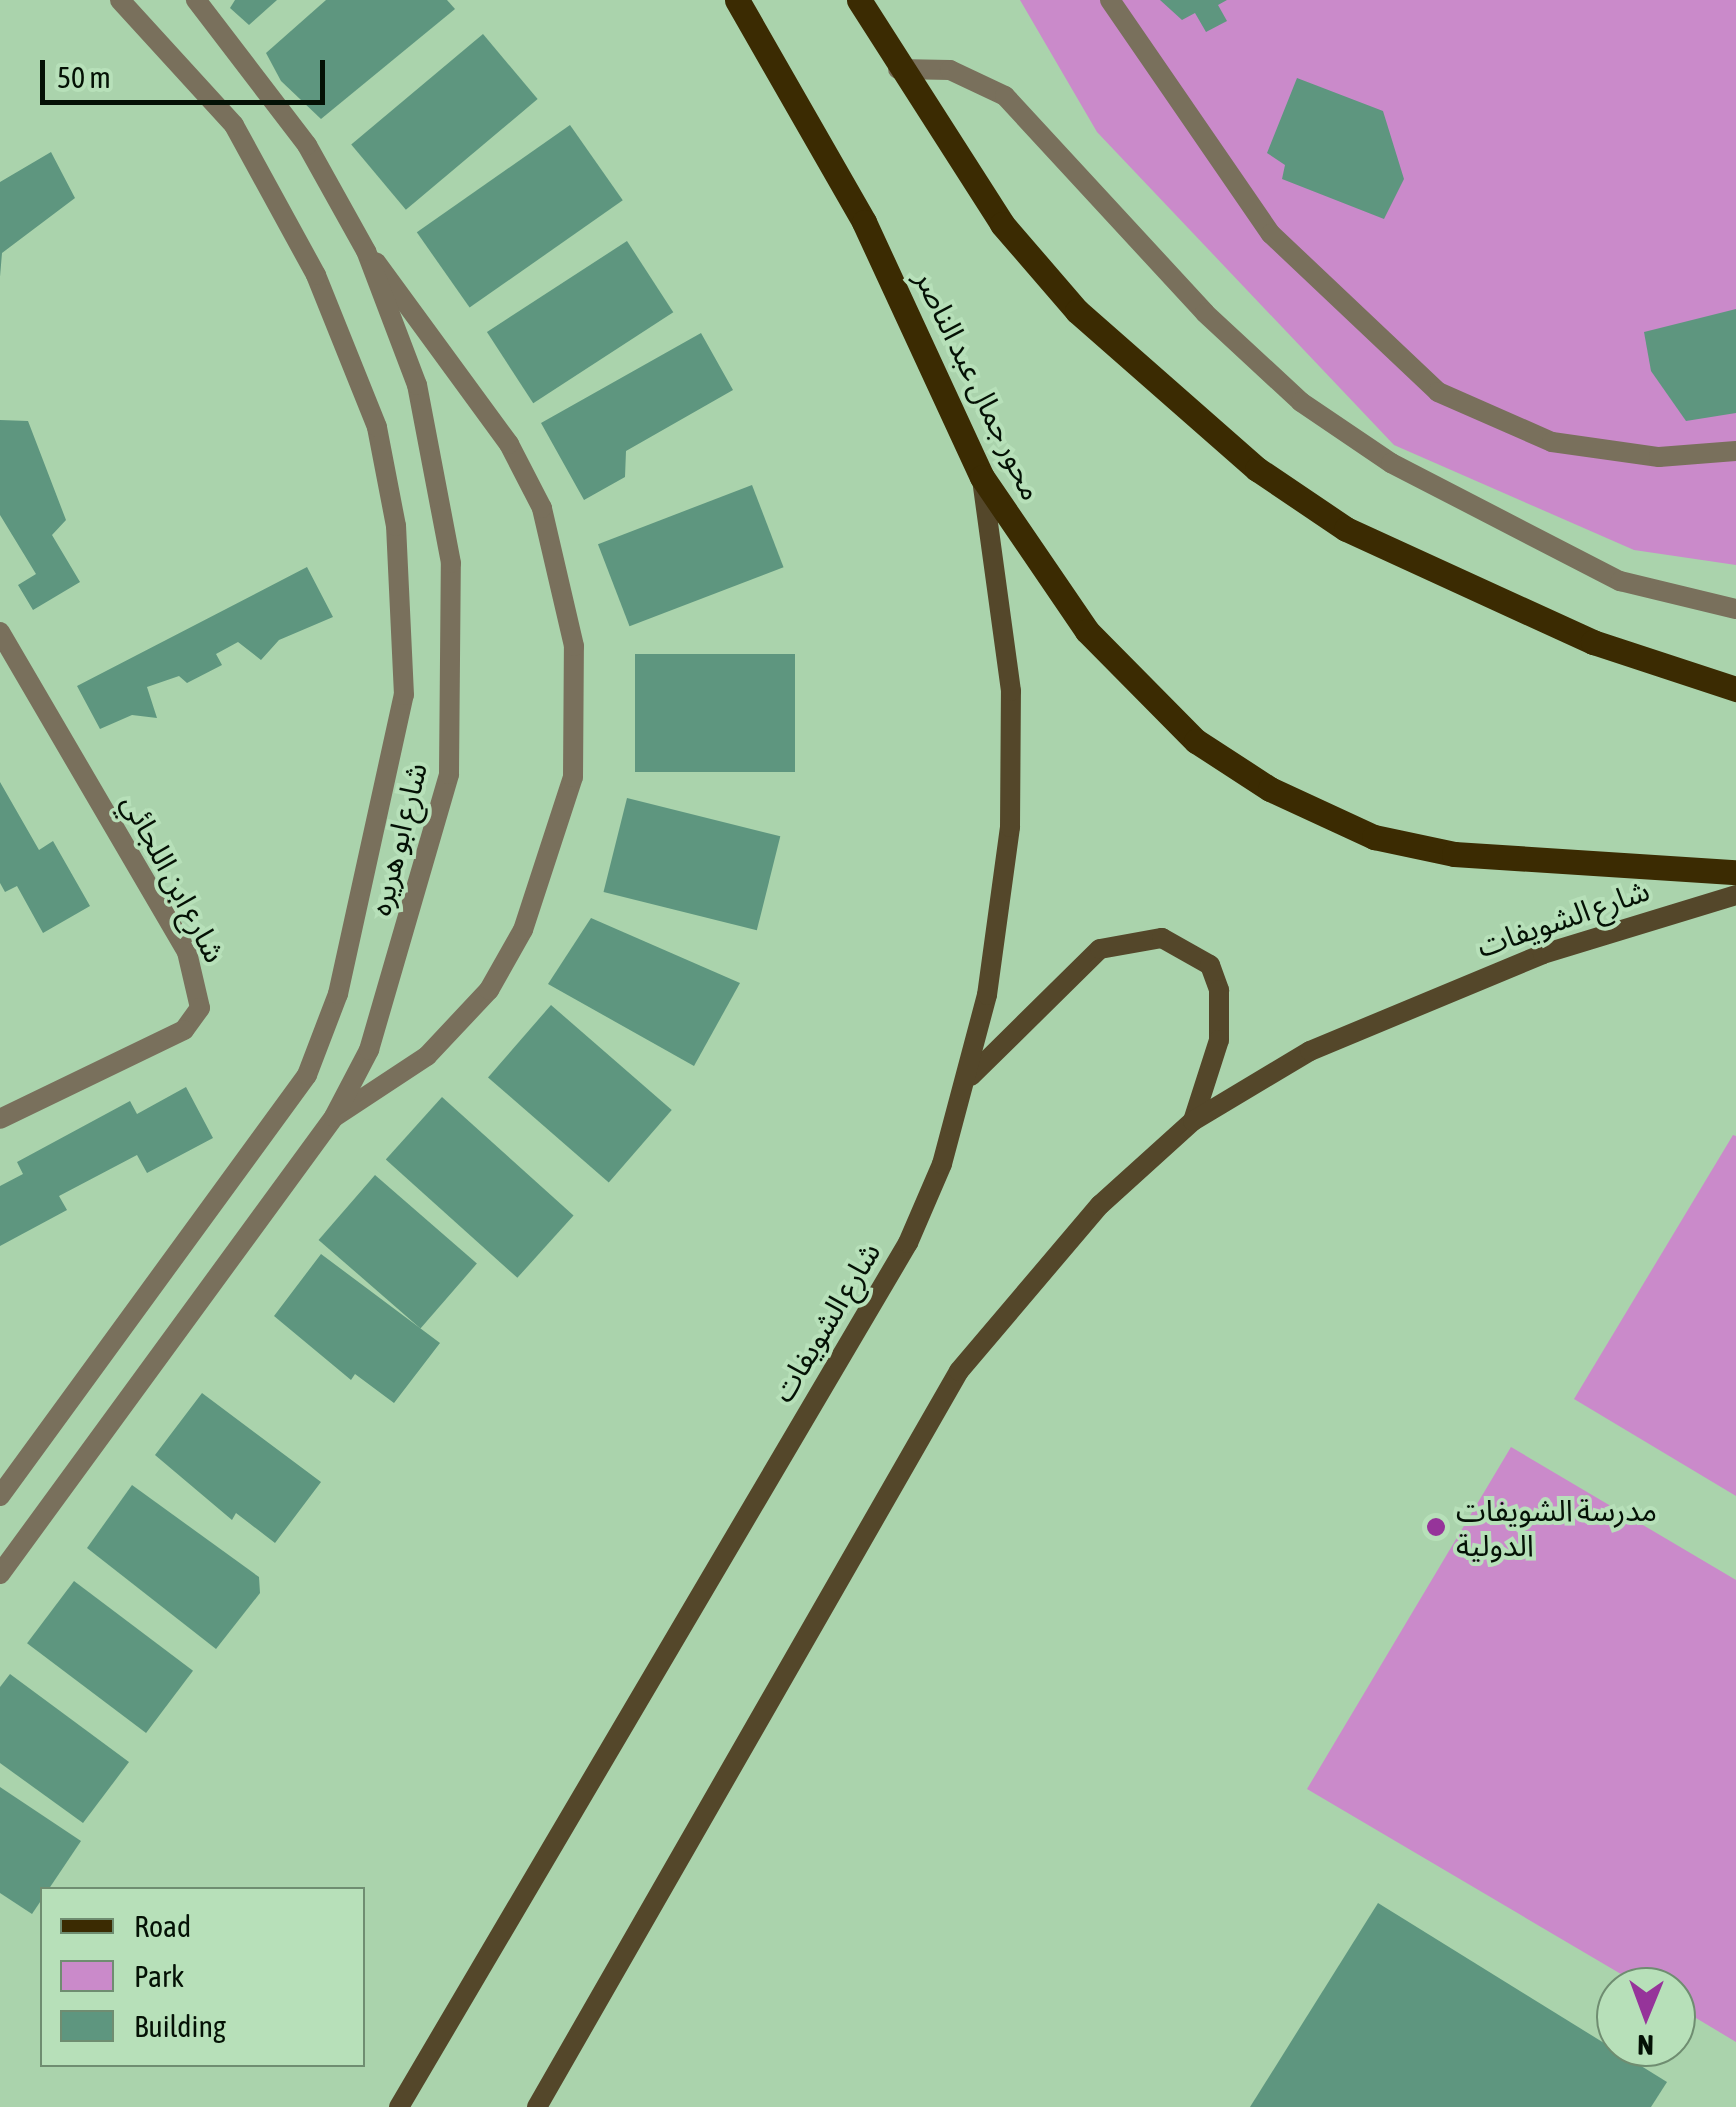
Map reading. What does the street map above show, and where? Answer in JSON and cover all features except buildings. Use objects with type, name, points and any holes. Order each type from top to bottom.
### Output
[{"type":"main road","name":"محور جمال عبد الناصر","points":[[738,0],[864,222],[982,476],[1086,631],[1196,742],[1304,808],[1374,837],[1454,854],[1736,872]]},
{"type":"main road","points":[[859,0],[898,69],[1002,224],[1077,311],[1257,469],[1346,529],[1593,642],[1736,689]]},
{"type":"main road","name":"شارع الشويفات","points":[[399,2107],[908,1243],[970,1078],[1010,827],[1011,691],[982,476]]},
{"type":"main road","name":"شارع الشويفات","points":[[537,2107],[960,1371],[1100,1206],[1193,1121],[1310,1052],[1455,987],[1736,895]]},
{"type":"main road","points":[[970,1078],[1100,949],[1162,938],[1210,965],[1219,990],[1220,1040],[1193,1121]]},
{"type":"street","name":"شارع ابو هريره","points":[[0,1496],[307,1075],[338,994],[404,695],[396,526],[377,427],[316,275],[234,124],[120,0]]},
{"type":"street","name":"شارع ابو هريره","points":[[0,1574],[334,1117],[369,1050],[449,774],[451,562],[417,384],[366,250],[308,146],[196,0]]},
{"type":"street","points":[[1110,0],[1272,234],[1438,392],[1552,442],[1659,457],[1736,451]]},
{"type":"street","points":[[898,69],[950,70],[1005,96],[1205,313],[1363,445],[1549,550],[1620,581],[1736,609]]},
{"type":"street","points":[[334,1117],[427,1056],[489,990],[523,930],[573,777],[574,646],[542,508],[425,320],[366,250]]},
{"type":"street","name":"شارع ابن اللجائي","points":[[0,632],[187,952],[200,1008],[184,1030],[0,1119]]},
{"type":"green space","points":[[1020,0],[1736,0],[1736,565],[1634,550],[1394,445],[1097,132]]},
{"type":"green space","points":[[1733,1135],[1736,1136],[1736,1496],[1574,1399]]},
{"type":"green space","points":[[1511,1447],[1736,1580],[1736,2042],[1696,2018],[1696,1967],[1609,1967],[1307,1789]]},
{"type":"place","name":"مدرسة الشويفات الدولية","points":[[1436,1527]]}]
